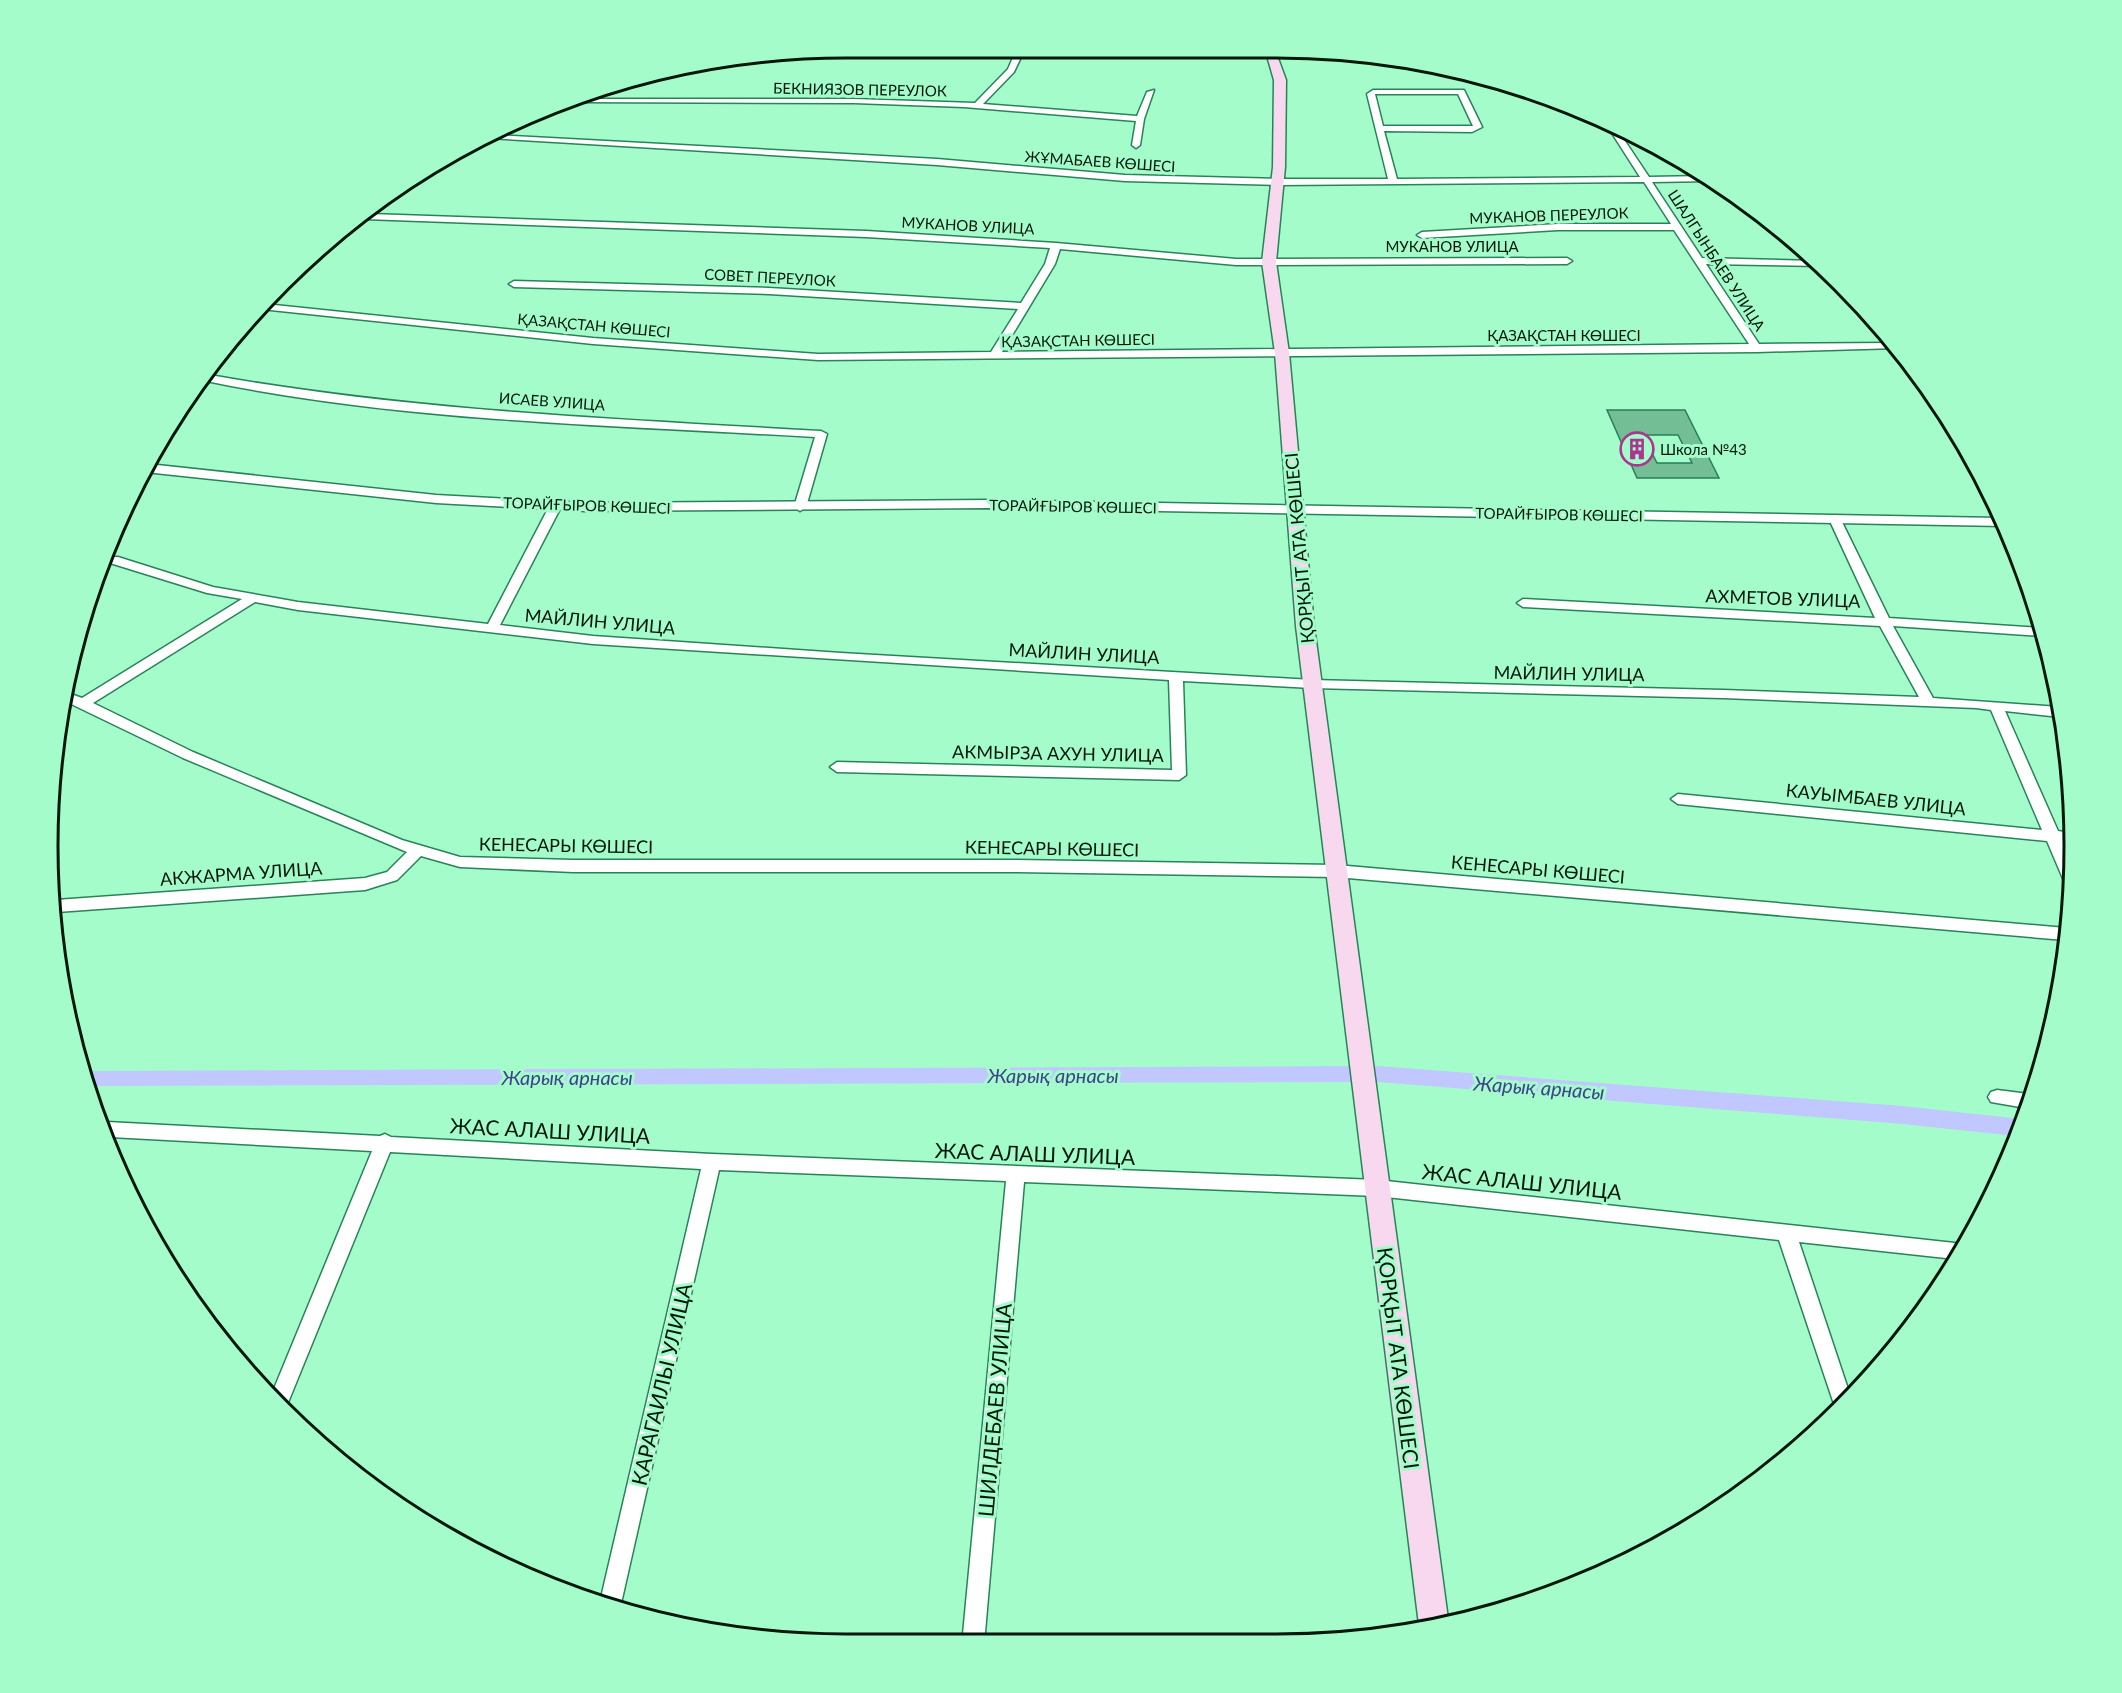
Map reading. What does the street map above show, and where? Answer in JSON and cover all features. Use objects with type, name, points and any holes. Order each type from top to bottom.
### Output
[{"type":"main road","name":"ҚОРҚЫТ АТА КӨШЕСІ","points":[[1273,58],[1280,80],[1278,182],[1269,262],[1282,352],[1312,684],[1433,1618]]},
{"type":"street","points":[[977,106],[1011,70],[1014,58]]},
{"type":"street","points":[[1380,128],[1472,130],[1478,127],[1461,92],[1378,91],[1371,94],[1394,181]]},
{"type":"street","points":[[1136,145],[1140,119],[1151,92]]},
{"type":"street","name":"БЕКНИЯЗОВ ПЕРЕУЛОК","points":[[590,101],[854,101],[977,106],[1140,119]]},
{"type":"street","name":"ЖҰМАБАЕВ КӨШЕСІ","points":[[503,138],[937,162],[1125,178],[1278,182],[1694,179]]},
{"type":"street","name":"ШАЛГЫНБАЕВ УЛИЦА","points":[[1619,138],[1757,349]]},
{"type":"street","name":"МУКАНОВ УЛИЦА","points":[[372,217],[866,234],[1056,246],[1236,262],[1567,261]]},
{"type":"street","name":"МУКАНОВ ПЕРЕУЛОК","points":[[1422,235],[1558,227],[1677,227]]},
{"type":"street","points":[[994,356],[1050,264],[1056,246]]},
{"type":"street","points":[[1700,261],[1805,264]]},
{"type":"street","name":"СОВЕТ ПЕРЕУЛОК","points":[[514,284],[658,286],[816,295],[880,295],[1024,306]]},
{"type":"street","name":"ҚАЗАҚСТАН КӨШЕСІ","points":[[272,308],[593,341],[819,357],[1884,346]]},
{"type":"street","name":"ИСАЕВ УЛИЦА","points":[[213,379],[264,389],[414,407],[821,434],[800,507]]},
{"type":"street","name":"ТОРАЙҒЫРОВ КӨШЕСІ","points":[[155,469],[436,499],[556,505],[800,507],[989,504],[1993,522]]},
{"type":"street","points":[[492,628],[556,505]]},
{"type":"street","points":[[1835,519],[1883,620],[1928,702]]},
{"type":"street","name":"МАЙЛИН УЛИЦА","points":[[114,560],[211,590],[298,606],[593,640],[1312,684],[1928,702],[2051,711]]},
{"type":"street","points":[[82,704],[253,598]]},
{"type":"street","name":"АХМЕТОВ УЛИЦА","points":[[1522,603],[1674,612],[1883,620],[2034,631]]},
{"type":"street","name":"АКМЫРЗА АХУН УЛИЦА","points":[[837,767],[1179,775],[1176,676]]},
{"type":"street","name":"КЕНЕСАРЫ КӨШЕСІ","points":[[73,699],[189,755],[397,844],[460,862],[573,866],[1010,866],[1336,871],[2059,933]]},
{"type":"street","points":[[1996,706],[2063,862]]},
{"type":"street","name":"КАУЫМБАЕВ УЛИЦА","points":[[1678,799],[2064,837]]},
{"type":"street","name":"АКЖАРМА УЛИЦА","points":[[61,906],[365,884],[392,876],[418,850]]},
{"type":"street","points":[[1997,1097],[2022,1100]]},
{"type":"street","name":"ЖАС АЛАШ УЛИЦА","points":[[111,1129],[385,1142],[712,1162],[1377,1188],[1952,1250]]},
{"type":"street","points":[[282,1396],[385,1142]]},
{"type":"street","name":"КАРАГАИЛЫ УЛИЦА","points":[[611,1599],[712,1162]]},
{"type":"street","name":"ШИЛДЕБАЕВ УЛИЦА","points":[[974,1634],[1016,1175]]},
{"type":"street","points":[[1786,1232],[1841,1396]]},
{"type":"building","name":"Школа №43","points":[[1607,410],[1685,410],[1719,478],[1637,478]],"holes":[[[1643,435],[1678,435],[1692,463],[1657,463]]]},
{"type":"waterway","name":"Жарық арнасы","points":[[93,1078],[701,1078],[1378,1074],[1902,1115],[2012,1126]]},
{"type":"place","name":"Школа №43","points":[[1637,449]]}]
